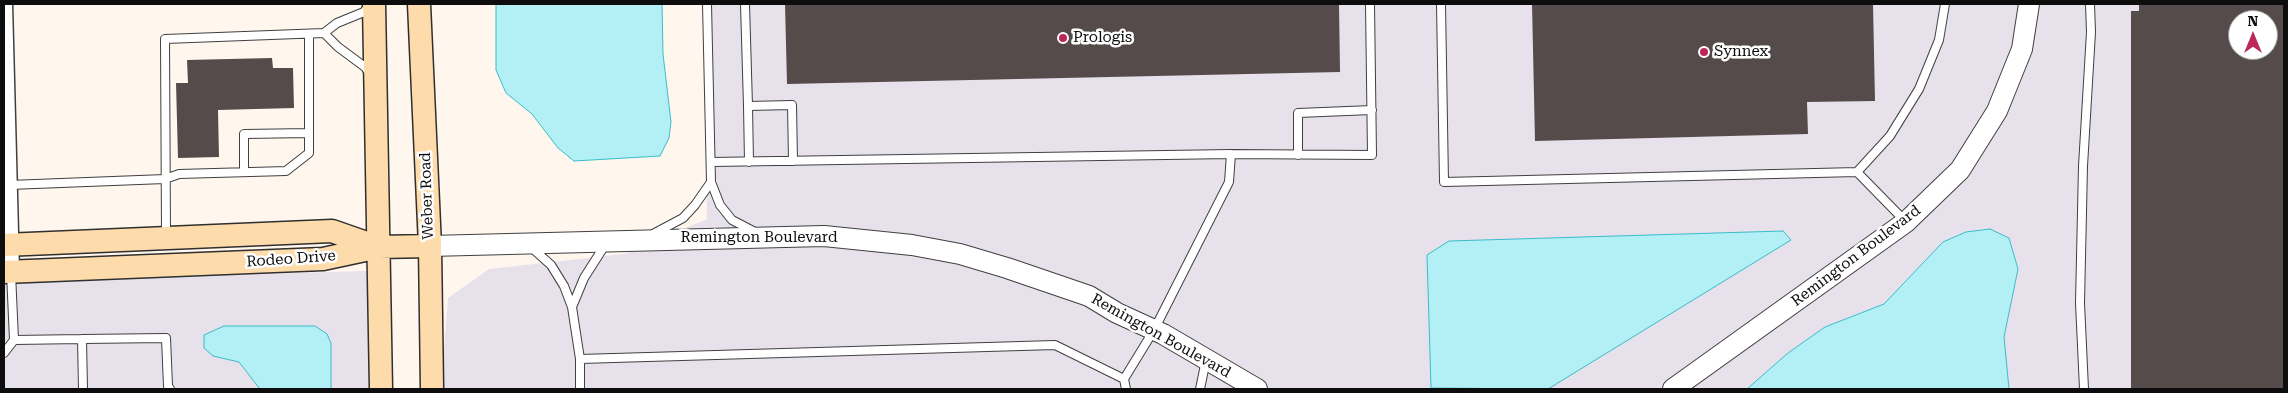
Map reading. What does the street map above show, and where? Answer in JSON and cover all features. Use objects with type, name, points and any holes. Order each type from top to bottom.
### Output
[{"type":"main road","points":[[372,4],[376,84],[382,389]]},
{"type":"main road","name":"Weber Road","points":[[419,4],[430,246],[432,389]]},
{"type":"main road","name":"Rodeo Drive","points":[[7,244],[332,231],[379,247]]},
{"type":"main road","name":"Remington Boulevard","points":[[379,247],[430,246]]},
{"type":"main road","name":"Rodeo Drive","points":[[7,271],[324,259],[379,247]]},
{"type":"street","points":[[4,4],[9,185],[7,271]]},
{"type":"street","name":"Remington Boulevard","points":[[1673,389],[1906,222],[1960,170],[1997,111],[2022,49],[2029,4]]},
{"type":"street","name":"Remington Boulevard","points":[[430,246],[762,236],[824,236],[912,245],[960,254],[1061,285],[1089,296],[1117,313],[1154,330],[1257,389]]},
{"type":"lane","points":[[166,238],[165,39],[324,33],[337,23],[364,12],[372,4]]},
{"type":"lane","points":[[707,4],[712,182],[720,205],[732,220],[762,236]]},
{"type":"lane","points":[[745,4],[749,162]]},
{"type":"lane","points":[[711,162],[1231,154],[1372,155],[1370,4]]},
{"type":"lane","points":[[1441,4],[1444,182],[1857,172],[1890,136],[1919,89],[1939,40],[1946,4]]},
{"type":"lane","points":[[2084,389],[2080,303],[2083,166],[2091,32],[2090,4]]},
{"type":"lane","points":[[324,33],[338,47],[365,67],[376,84]]},
{"type":"lane","points":[[9,185],[166,178],[179,174],[286,171],[309,153],[309,34]]},
{"type":"lane","points":[[748,106],[792,106],[793,161]]},
{"type":"lane","points":[[1298,155],[1298,113],[1372,110]]},
{"type":"lane","points":[[244,172],[244,134],[309,133]]},
{"type":"lane","points":[[1126,389],[1124,379],[1154,330],[1229,182],[1231,154]]},
{"type":"lane","points":[[1857,172],[1906,222]]},
{"type":"lane","points":[[642,240],[683,218],[712,182]]},
{"type":"lane","points":[[572,307],[584,278],[607,241]]},
{"type":"lane","points":[[526,244],[551,265],[564,286],[572,307],[580,359],[580,389]]},
{"type":"lane","points":[[4,353],[14,340],[7,271]]},
{"type":"lane","points":[[14,340],[166,338],[168,386],[170,389]]},
{"type":"lane","points":[[82,339],[83,389]]},
{"type":"lane","points":[[580,359],[1055,346],[1124,379]]},
{"type":"lane","points":[[1200,389],[1206,360]]},
{"type":"shaded area","points":[[703,4],[2284,4],[2284,389],[441,389],[448,298],[489,269],[624,254],[707,219]]},
{"type":"shaded area","points":[[367,271],[370,389],[4,389],[4,281]]},
{"type":"water","points":[[496,4],[662,4],[663,54],[671,122],[669,138],[660,156],[574,161],[558,148],[532,114],[506,93],[496,70]]},
{"type":"water","points":[[1990,229],[2009,238],[2018,269],[2004,337],[2009,389],[1747,389],[1788,353],[1825,327],[1884,304],[1943,242],[1966,232]]},
{"type":"water","points":[[1783,231],[1791,240],[1548,389],[1431,388],[1427,255],[1449,241]]},
{"type":"water","points":[[224,326],[315,326],[327,334],[331,343],[331,389],[260,389],[239,362],[213,356],[204,348],[204,335]]},
{"type":"building","name":"Prologis","points":[[785,4],[1339,4],[1340,72],[787,84]]},
{"type":"building","name":"Synnex","points":[[1532,4],[1873,4],[1875,101],[1807,102],[1808,134],[1535,141]]},
{"type":"building","points":[[2139,4],[2284,4],[2284,389],[2131,389],[2131,11],[2139,11]]},
{"type":"building","points":[[272,58],[273,68],[293,68],[294,108],[218,110],[219,157],[178,158],[176,83],[188,83],[187,60]]},
{"type":"place","name":"Prologis","points":[[1063,38]]},
{"type":"place","name":"Synnex","points":[[1704,52]]}]
